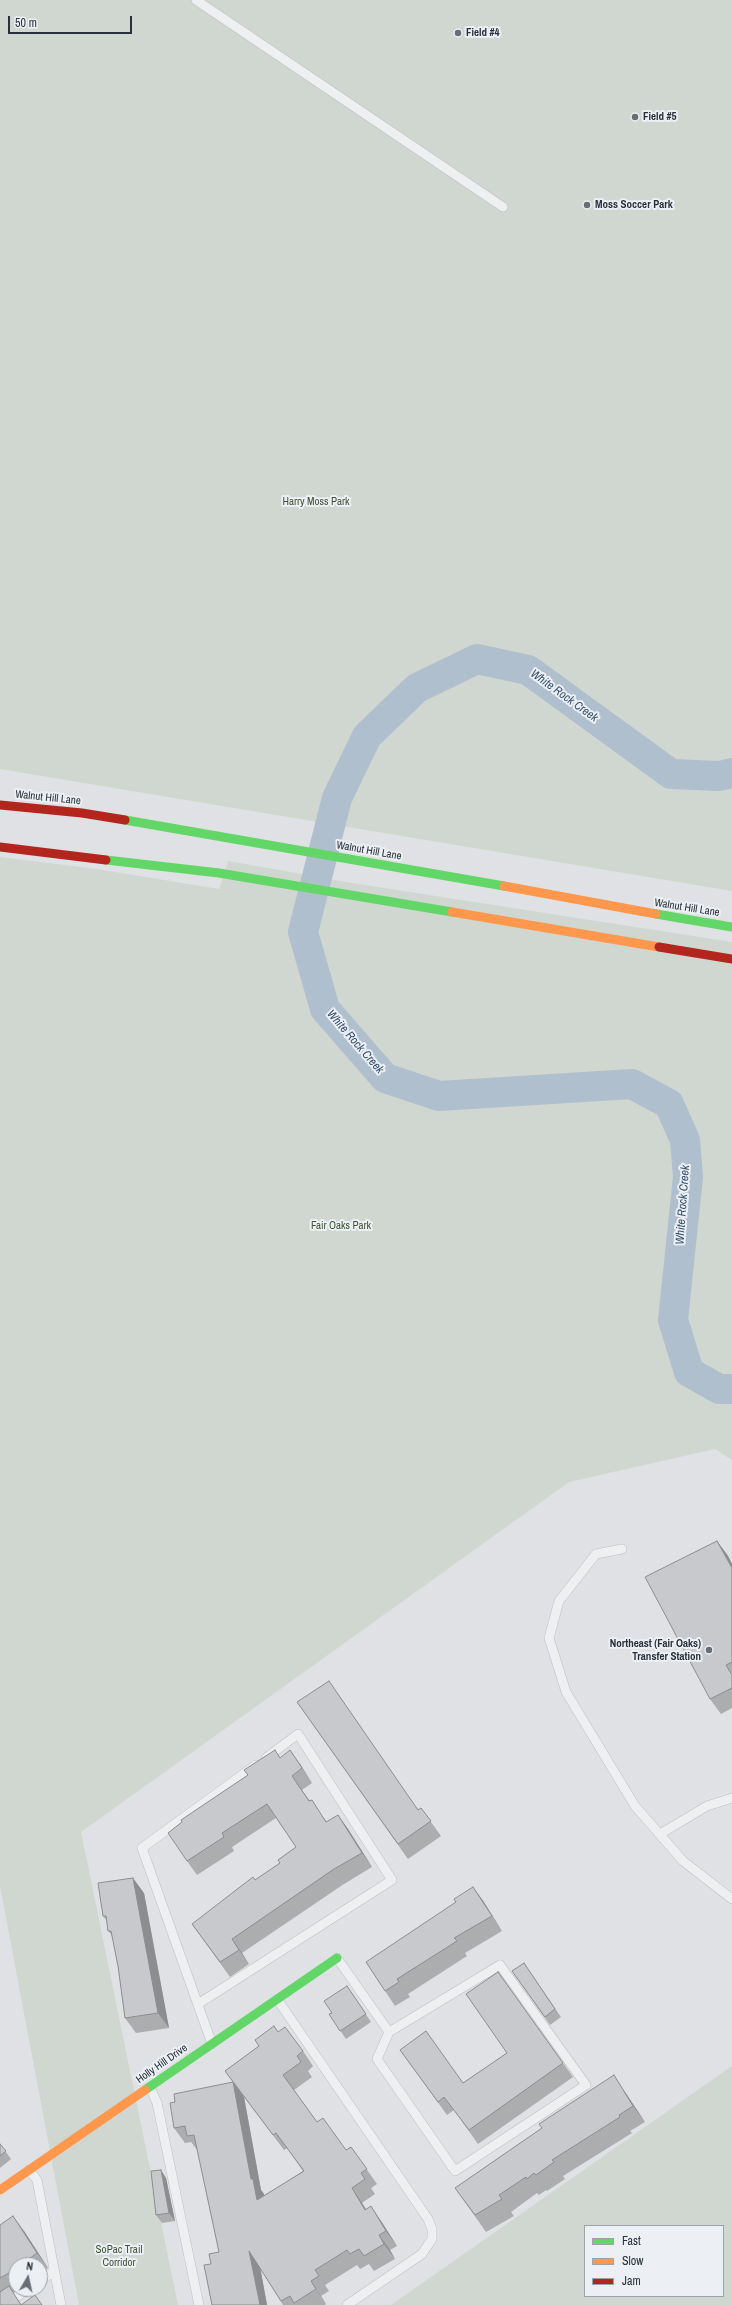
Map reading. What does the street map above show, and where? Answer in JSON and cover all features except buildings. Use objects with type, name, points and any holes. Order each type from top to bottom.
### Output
[{"type":"main road","name":"Walnut Hill Lane","points":[[0,805],[82,814],[226,837],[732,927]]},
{"type":"main road","points":[[0,847],[219,873],[732,959]]},
{"type":"main road","name":"Holly Hill Drive","points":[[0,2190],[336,1958]]},
{"type":"lane","points":[[196,0],[503,207]]},
{"type":"lane","points":[[622,1549],[596,1554],[559,1601],[549,1638],[566,1692],[635,1806],[683,1861],[732,1899]]},
{"type":"lane","points":[[198,2004],[392,1880],[298,1734],[142,1848],[212,2044]]},
{"type":"lane","points":[[660,1834],[707,1806],[732,1798]]},
{"type":"lane","points":[[336,1958],[389,2032]]},
{"type":"lane","points":[[500,1965],[586,2085],[455,2171],[377,2059],[389,2032],[500,1965]]},
{"type":"lane","points":[[276,1998],[428,2219],[432,2229],[432,2239],[422,2254],[346,2305]]},
{"type":"lane","points":[[150,2087],[157,2103],[199,2305]]},
{"type":"lane","points":[[30,2170],[37,2180],[61,2305]]},
{"type":"lane","points":[[48,2275],[54,2271]]},
{"type":"lane","points":[[4,2305],[16,2297]]},
{"type":"green space","name":"Harry Moss Park","points":[[0,0],[732,0],[732,891],[0,769]]},
{"type":"green space","name":"Fair Oaks Park","points":[[0,857],[97,869],[219,889],[228,861],[352,883],[732,942],[732,1460],[715,1449],[569,1482],[81,1832],[178,2305],[79,2305],[0,1886]]},
{"type":"green space","points":[[732,2066],[732,2305],[391,2305]]},
{"type":"waterway","name":"White Rock Creek","points":[[732,773],[719,776],[671,774],[528,670],[477,659],[417,688],[367,736],[337,798],[303,932],[325,1009],[385,1078],[439,1096],[632,1084],[669,1104],[685,1140],[688,1177],[673,1320],[689,1372],[719,1389],[732,1389]]},
{"type":"traffic: fast","points":[[125,820],[504,886]]},
{"type":"traffic: fast","points":[[106,860],[219,873],[452,912]]},
{"type":"traffic: fast","points":[[656,914],[732,927]]},
{"type":"traffic: fast","points":[[145,2090],[337,1958]]},
{"type":"traffic: slow","points":[[504,886],[656,914]]},
{"type":"traffic: slow","points":[[452,912],[659,947]]},
{"type":"traffic: slow","points":[[0,2190],[145,2090]]},
{"type":"traffic: jam","points":[[0,805],[82,813],[125,820]]},
{"type":"traffic: jam","points":[[0,847],[106,860]]},
{"type":"traffic: jam","points":[[659,947],[732,959]]},
{"type":"place","name":"Field #4","points":[[458,33]]},
{"type":"place","name":"Field #5","points":[[635,117]]},
{"type":"place","name":"Moss Soccer Park","points":[[587,205]]},
{"type":"place","name":"Northeast (Fair Oaks) Transfer Station","points":[[709,1650]]},
{"type":"park label","name":"SoPac Trail Corridor","points":[[119,2256]]}]
